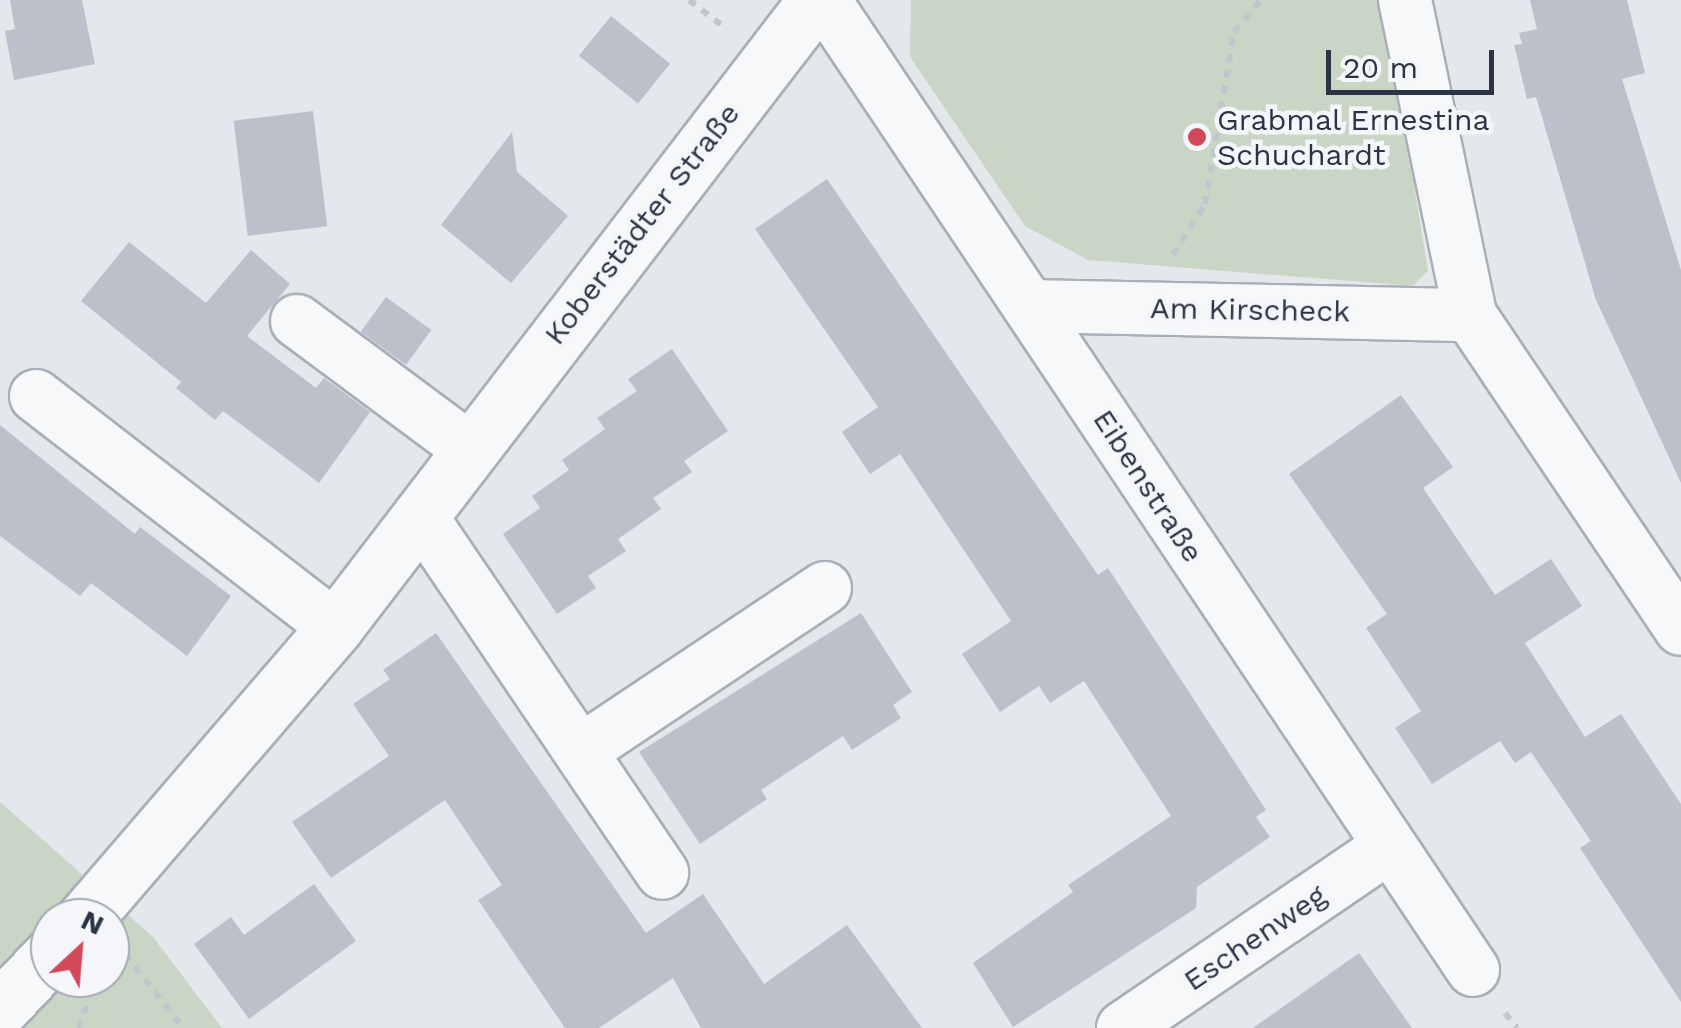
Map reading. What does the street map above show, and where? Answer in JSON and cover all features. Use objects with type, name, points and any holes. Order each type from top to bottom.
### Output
[{"type":"street","name":"Koberstädter Straße","points":[[124,898],[816,0]]},
{"type":"street","name":"Eibenstraße","points":[[824,0],[1387,848],[1473,970]]},
{"type":"street","points":[[1404,0],[1470,315],[1681,630]]},
{"type":"street","name":"Am Kirscheck","points":[[1030,306],[1470,315]]},
{"type":"street","points":[[297,321],[468,448]]},
{"type":"street","points":[[36,396],[335,627]]},
{"type":"street","points":[[420,515],[662,873]]},
{"type":"street","points":[[582,750],[826,588]]},
{"type":"street","name":"Eschenweg","points":[[1133,1025],[1387,848]]},
{"type":"street","points":[[0,1009],[30,977]]},
{"type":"path","points":[[1140,307],[1205,204],[1234,32],[1261,0]]},
{"type":"path","points":[[130,965],[183,1028]]},
{"type":"green space","points":[[911,0],[1384,0],[1428,271],[1413,286],[1088,260],[1025,226],[910,57]]},
{"type":"green space","points":[[0,802],[109,898],[30,898],[30,998],[130,998],[130,917],[153,937],[222,1028],[0,1028]]},
{"type":"building","points":[[10,0],[82,0],[95,64],[14,80],[5,31],[15,29]]},
{"type":"building","points":[[1530,0],[1627,0],[1645,73],[1622,79],[1681,270],[1681,483],[1596,300],[1536,97],[1527,99],[1514,45],[1522,44],[1519,33],[1537,29]]},
{"type":"building","points":[[611,16],[670,64],[638,103],[579,56]]},
{"type":"building","points":[[313,111],[327,226],[248,236],[234,121]]},
{"type":"building","points":[[512,132],[517,172],[568,216],[511,283],[441,225]]},
{"type":"building","points":[[827,179],[1098,575],[1108,568],[1266,810],[1256,817],[1270,837],[1197,887],[1196,908],[1013,1027],[973,963],[1073,892],[1068,885],[1171,816],[1084,681],[1050,703],[1039,686],[1000,712],[962,654],[1011,621],[900,454],[870,474],[842,432],[878,407],[755,229]]},
{"type":"building","points":[[129,242],[206,303],[251,250],[290,284],[247,336],[316,388],[324,378],[370,412],[319,483],[223,411],[215,420],[176,388],[181,382],[81,301]]},
{"type":"building","points":[[386,297],[431,330],[406,365],[361,332]]},
{"type":"building","points":[[672,349],[728,431],[684,461],[692,472],[653,498],[661,509],[618,539],[626,551],[588,576],[596,588],[557,614],[503,534],[540,508],[532,496],[569,470],[562,460],[605,429],[597,418],[637,391],[628,379]]},
{"type":"building","points":[[1401,395],[1453,467],[1423,488],[1495,595],[1551,559],[1582,606],[1525,643],[1585,737],[1621,714],[1681,804],[1681,1002],[1580,848],[1591,841],[1531,752],[1515,763],[1500,741],[1432,784],[1395,728],[1421,711],[1366,628],[1387,614],[1289,474]]},
{"type":"building","points":[[0,425],[135,534],[140,527],[231,596],[187,656],[91,583],[80,596],[0,536]]},
{"type":"building","points":[[861,613],[912,692],[893,705],[901,718],[852,750],[843,736],[761,790],[767,799],[700,844],[639,752]]},
{"type":"building","points":[[436,633],[646,933],[703,894],[764,984],[847,925],[922,1028],[701,1028],[673,978],[599,1028],[565,1028],[478,900],[502,885],[445,800],[331,878],[292,822],[389,756],[353,704],[390,679],[383,670]]},
{"type":"building","points":[[314,884],[356,941],[249,1019],[194,944],[231,917],[244,935]]},
{"type":"building","points":[[1359,953],[1412,1028],[1253,1028]]},
{"type":"place","name":"Grabmal Ernestina Schuchardt","points":[[1197,137]]}]
